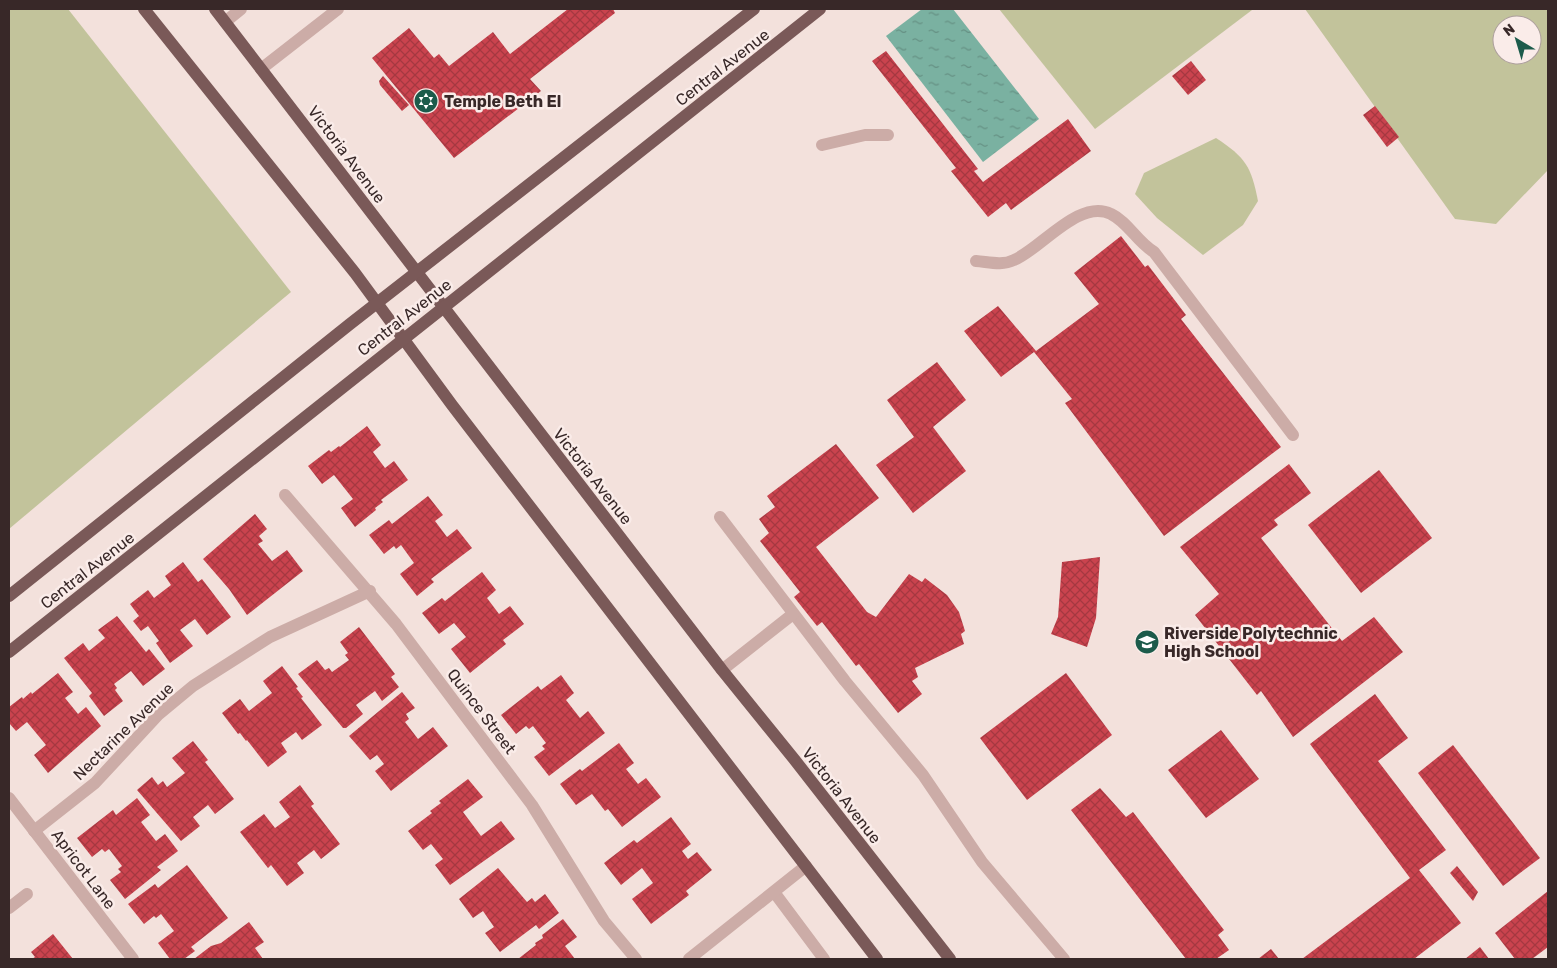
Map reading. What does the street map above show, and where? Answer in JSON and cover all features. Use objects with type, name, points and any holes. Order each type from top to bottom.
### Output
[{"type":"main road","points":[[144,9],[378,302],[452,405],[877,959]]},
{"type":"main road","name":"Victoria Avenue","points":[[215,9],[442,308],[722,670],[950,959]]},
{"type":"main road","name":"Central Avenue","points":[[9,596],[416,272],[754,9]]},
{"type":"main road","name":"Central Avenue","points":[[9,652],[820,9]]},
{"type":"street","points":[[225,22],[241,9]]},
{"type":"street","points":[[261,69],[338,9]]},
{"type":"street","points":[[822,145],[865,134],[888,135]]},
{"type":"street","points":[[976,261],[998,264],[1014,260],[1073,219],[1088,212],[1100,210],[1111,214],[1121,220],[1143,246],[1154,252],[1293,434]]},
{"type":"street","name":"Quince Street","points":[[285,495],[370,591],[532,804],[604,921],[636,959]]},
{"type":"street","points":[[720,517],[793,614],[922,775],[982,862],[1064,959]]},
{"type":"street","name":"Nectarine Avenue","points":[[34,831],[95,783],[158,715],[193,686],[270,637],[370,591]]},
{"type":"street","points":[[722,670],[793,614]]},
{"type":"street","name":"Apricot Lane","points":[[9,798],[133,959]]},
{"type":"street","points":[[689,959],[806,866]]},
{"type":"street","points":[[774,892],[824,959]]},
{"type":"street","points":[[9,908],[27,894]]},
{"type":"shaded area","points":[[9,9],[68,9],[291,292],[9,529]]},
{"type":"shaded area","points":[[999,9],[1250,9],[1252,10],[1095,129]]},
{"type":"shaded area","points":[[1305,9],[1548,9],[1548,170],[1496,224],[1455,219]]},
{"type":"shaded area","points":[[1216,138],[1241,157],[1246,164],[1253,179],[1258,201],[1243,225],[1203,255],[1157,218],[1135,194],[1144,173]]},
{"type":"water","points":[[922,9],[953,9],[1039,119],[983,162],[886,36]]},
{"type":"building","points":[[568,9],[613,9],[615,13],[530,79],[541,91],[454,158],[372,58],[409,28],[434,58],[439,54],[449,66],[493,32],[510,54]]},
{"type":"building","points":[[886,51],[978,169],[974,171],[983,182],[1068,119],[1091,151],[1011,210],[1006,203],[988,217],[951,171],[956,168],[872,61]]},
{"type":"building","points":[[1191,61],[1206,80],[1188,95],[1172,76]]},
{"type":"building","points":[[383,76],[409,105],[402,111],[380,85],[379,81]]},
{"type":"building","points":[[1375,106],[1399,137],[1387,147],[1363,115]]},
{"type":"building","points":[[1121,236],[1145,267],[1148,265],[1186,315],[1181,319],[1281,447],[1164,536],[1065,403],[1072,399],[1034,352],[1001,377],[964,331],[998,306],[1036,351],[1099,304],[1074,273]]},
{"type":"building","points":[[937,362],[966,400],[933,427],[966,471],[913,513],[876,465],[914,437],[887,400]]},
{"type":"building","points":[[367,426],[381,445],[373,452],[385,468],[394,461],[408,480],[381,500],[383,502],[375,508],[376,510],[355,527],[341,508],[353,499],[334,475],[322,484],[308,466],[329,450],[331,452],[340,447]]},
{"type":"building","points":[[836,444],[879,498],[816,547],[867,612],[876,617],[909,574],[922,582],[925,578],[947,595],[959,612],[965,631],[961,634],[964,644],[915,668],[918,677],[912,681],[922,694],[898,713],[859,664],[856,666],[822,622],[817,626],[794,597],[800,592],[760,541],[769,533],[759,519],[775,507],[767,496]]},
{"type":"building","points":[[1289,464],[1311,493],[1274,520],[1278,525],[1261,538],[1342,641],[1374,617],[1403,652],[1293,737],[1261,691],[1257,695],[1195,615],[1219,594],[1180,547]]},
{"type":"building","points":[[1379,470],[1432,538],[1361,593],[1308,525]]},
{"type":"building","points":[[428,496],[443,515],[435,521],[447,537],[457,529],[472,548],[431,579],[434,582],[417,596],[400,574],[414,563],[401,545],[396,549],[394,546],[384,554],[369,535],[389,520],[392,524]]},
{"type":"building","points":[[255,514],[267,529],[259,536],[263,541],[258,544],[272,561],[287,550],[303,571],[247,615],[229,589],[203,559]]},
{"type":"building","points":[[1100,557],[1096,618],[1087,647],[1051,634],[1058,617],[1062,562]]},
{"type":"building","points":[[183,562],[198,582],[202,579],[231,617],[207,635],[195,619],[180,630],[193,646],[170,663],[156,643],[159,641],[148,626],[141,631],[133,621],[139,616],[130,604],[148,590],[154,598],[171,585],[165,576]]},
{"type":"building","points":[[482,572],[496,590],[487,598],[499,614],[510,606],[524,624],[503,640],[506,644],[470,673],[451,649],[466,637],[454,623],[439,634],[422,613],[442,598],[445,601]]},
{"type":"building","points":[[117,616],[146,652],[149,649],[165,669],[143,686],[131,671],[114,684],[117,688],[115,690],[123,701],[104,716],[89,696],[92,693],[64,658],[83,643],[89,651],[105,638],[98,630]]},
{"type":"building","points":[[359,627],[395,674],[391,677],[399,687],[382,701],[375,691],[356,705],[363,714],[346,728],[343,728],[298,674],[317,660],[325,670],[329,668],[332,672],[349,660],[345,655],[348,653],[340,642]]},
{"type":"building","points":[[282,666],[298,687],[296,688],[303,697],[301,698],[322,725],[302,740],[296,732],[281,743],[287,752],[268,767],[247,740],[240,733],[238,734],[222,713],[240,699],[249,711],[272,693],[263,681]]},
{"type":"building","points":[[58,673],[73,692],[65,698],[78,714],[86,707],[101,726],[48,773],[34,755],[46,745],[27,722],[16,731],[9,723],[9,707],[22,697],[23,699],[31,692],[32,694]]},
{"type":"building","points":[[1066,673],[1112,735],[1027,800],[980,738]]},
{"type":"building","points":[[561,675],[574,693],[566,700],[580,718],[588,711],[605,733],[549,776],[534,757],[545,749],[542,746],[546,743],[533,726],[529,729],[526,726],[516,734],[501,715],[538,686],[541,690]]},
{"type":"building","points":[[402,692],[415,708],[406,714],[409,719],[405,722],[418,739],[433,727],[448,746],[391,791],[375,771],[384,764],[377,755],[370,760],[349,736]]},
{"type":"building","points":[[1375,694],[1408,738],[1378,761],[1446,850],[1419,870],[1461,923],[1414,959],[1302,959],[1410,878],[1310,744]]},
{"type":"building","points":[[1221,730],[1259,779],[1206,818],[1168,770]]},
{"type":"building","points":[[193,741],[208,760],[205,762],[234,799],[215,814],[208,805],[193,817],[200,826],[181,841],[137,790],[152,777],[158,785],[163,781],[167,787],[185,773],[172,758]]},
{"type":"building","points":[[619,743],[634,763],[626,769],[638,784],[646,778],[661,797],[622,827],[608,809],[605,811],[592,794],[576,805],[560,784],[580,769],[582,771]]},
{"type":"building","points":[[1453,745],[1540,858],[1503,886],[1418,773]]},
{"type":"building","points":[[468,779],[483,797],[463,812],[481,836],[501,821],[515,839],[450,885],[435,865],[443,859],[431,844],[423,850],[408,831],[432,813],[430,811],[441,803],[439,801]]},
{"type":"building","points":[[300,785],[314,804],[311,806],[340,844],[321,859],[314,850],[297,863],[304,873],[287,886],[271,865],[268,868],[240,832],[264,814],[275,828],[290,817],[279,802]]},
{"type":"building","points":[[1100,788],[1126,817],[1133,812],[1224,930],[1218,935],[1229,950],[1216,959],[1186,959],[1071,810]]},
{"type":"building","points":[[137,798],[150,815],[141,822],[156,841],[165,834],[178,851],[157,867],[161,870],[125,899],[110,880],[121,872],[118,869],[122,866],[109,849],[105,852],[102,849],[92,857],[77,838],[113,810],[116,815]]},
{"type":"building","points":[[671,817],[691,844],[682,851],[688,859],[697,852],[712,870],[686,891],[689,895],[651,924],[632,899],[653,883],[642,868],[621,885],[604,863],[634,840],[637,843]]},
{"type":"building","points":[[187,865],[228,918],[191,947],[195,951],[184,959],[170,959],[158,943],[174,931],[161,914],[156,918],[154,916],[144,924],[128,904],[155,884],[158,888]]},
{"type":"building","points":[[1457,866],[1478,892],[1473,901],[1450,873]]},
{"type":"building","points":[[498,868],[527,902],[532,898],[535,902],[545,894],[559,913],[539,929],[536,925],[500,952],[485,933],[494,927],[483,911],[473,918],[459,899]]},
{"type":"building","points":[[1548,891],[1548,947],[1532,959],[1515,959],[1495,933]]},
{"type":"building","points":[[563,919],[577,937],[565,946],[575,959],[518,959],[543,938],[542,935]]},
{"type":"building","points":[[249,922],[264,942],[255,948],[263,959],[194,959],[211,946],[221,943]]},
{"type":"building","points":[[53,934],[73,959],[32,959],[35,957],[31,952]]},
{"type":"building","points":[[1480,947],[1489,959],[1465,959]]},
{"type":"building","points":[[1271,949],[1279,959],[1258,959]]},
{"type":"place","name":"Temple Beth El","points":[[426,101]]},
{"type":"place","name":"Riverside Polytechnic High School","points":[[1147,642]]}]
